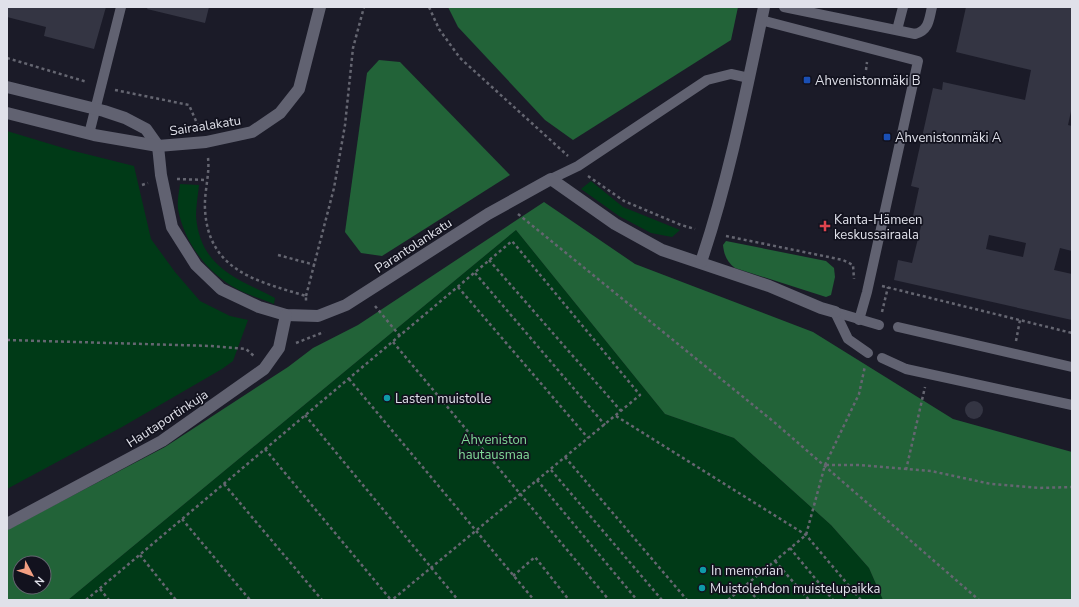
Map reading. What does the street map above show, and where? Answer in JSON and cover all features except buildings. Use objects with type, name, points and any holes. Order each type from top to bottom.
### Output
[{"type":"street","name":"Sairaalakatu","points":[[7,113],[89,134],[158,146],[206,142],[252,132],[280,113],[299,89],[320,7]]},
{"type":"street","points":[[701,262],[712,229],[749,78],[764,7]]},
{"type":"street","name":"Sairaalakatu","points":[[7,87],[125,118],[146,129],[158,146],[161,175],[172,227],[196,265],[221,289],[259,306],[286,315]]},
{"type":"street","points":[[551,179],[615,224],[655,246],[769,286],[821,308],[835,312]]},
{"type":"street","name":"Parantolankatu","points":[[286,315],[318,316],[346,305],[488,214],[551,179]]},
{"type":"street","name":"Hautaportinkuja","points":[[7,524],[162,441],[264,369],[279,348],[286,315]]},
{"type":"lane","points":[[89,134],[121,7]]},
{"type":"lane","points":[[784,7],[915,34],[921,33],[926,28],[932,7]]},
{"type":"lane","points":[[897,30],[903,7]]},
{"type":"lane","points":[[761,20],[918,61],[870,279],[859,320]]},
{"type":"lane","points":[[551,179],[578,166],[707,80],[730,74],[749,78]]},
{"type":"lane","points":[[835,312],[879,325]]},
{"type":"lane","points":[[835,312],[848,339],[868,353]]},
{"type":"lane","points":[[898,327],[1072,367]]},
{"type":"lane","points":[[882,358],[906,369],[1072,405]]},
{"type":"path","points":[[310,338],[306,316],[306,296],[334,188],[345,125],[353,48],[364,7]]},
{"type":"path","points":[[429,7],[439,29],[460,58],[571,159]]},
{"type":"path","points":[[205,210],[210,236],[218,252],[234,268],[251,278],[306,296]]},
{"type":"path","points":[[518,214],[825,465],[979,600]]},
{"type":"path","points":[[86,600],[458,286],[475,273],[512,241],[640,396],[392,600],[265,449]]},
{"type":"path","points":[[278,254],[315,265]]},
{"type":"path","points":[[489,260],[621,411]]},
{"type":"path","points":[[853,265],[854,279],[870,279],[1072,332]]},
{"type":"path","points":[[475,273],[605,425]]},
{"type":"path","points":[[458,286],[588,438]]},
{"type":"path","points":[[375,306],[400,336]]},
{"type":"path","points":[[7,340],[212,346],[246,349],[264,369]]},
{"type":"path","points":[[393,342],[609,600]]},
{"type":"path","points":[[729,599],[806,535],[825,465],[859,394],[868,353]]},
{"type":"path","points":[[906,470],[928,374]]},
{"type":"path","points":[[349,379],[534,600]]},
{"type":"path","points":[[305,415],[458,600]]},
{"type":"path","points":[[616,416],[806,535],[861,600]]},
{"type":"path","points":[[566,457],[687,600]]},
{"type":"path","points":[[825,465],[860,465],[931,471],[991,484],[1039,488],[1072,487]]},
{"type":"path","points":[[551,470],[662,600]]},
{"type":"path","points":[[538,480],[637,600]]},
{"type":"path","points":[[224,484],[322,600]]},
{"type":"path","points":[[182,519],[250,600]]},
{"type":"path","points":[[790,548],[834,600]]},
{"type":"path","points":[[140,555],[176,600]]},
{"type":"path","points":[[513,576],[535,557],[569,600]]},
{"type":"path","points":[[775,561],[809,600]]},
{"type":"path","points":[[746,586],[758,600]]},
{"type":"path","points":[[100,589],[109,600]]},
{"type":"green space","points":[[448,7],[738,7],[731,40],[573,140],[545,120],[458,27]]},
{"type":"green space","points":[[379,60],[400,62],[510,175],[382,256],[361,253],[345,232],[367,73]]},
{"type":"green space","points":[[7,131],[70,150],[134,166],[151,239],[175,272],[200,301],[230,316],[248,320],[233,361],[222,369],[122,427],[7,489]]},
{"type":"green space","points":[[591,181],[623,207],[680,230],[672,237],[651,233],[619,216],[581,189]]},
{"type":"green space","points":[[180,184],[199,185],[196,216],[199,233],[205,248],[212,259],[222,269],[234,277],[275,298],[274,304],[241,291],[226,282],[198,255],[191,245],[181,221],[178,209]]},
{"type":"green space","points":[[544,202],[635,264],[813,332],[953,419],[1072,452],[1072,600],[883,600],[869,568],[831,525],[734,438],[665,414],[516,230],[68,600],[7,600],[7,530],[165,447],[288,367],[313,348],[358,325]]},
{"type":"green space","name":"Ahveniston hautausmaa","points":[[516,230],[665,414],[734,438],[831,525],[869,568],[883,600],[68,600]]},
{"type":"green space","points":[[726,241],[826,261],[834,268],[835,277],[831,295],[826,297],[735,268],[728,261],[725,255],[723,245]]},
{"type":"place","name":"Ahvenistonmäki B","points":[[807,80]]},
{"type":"place","name":"Ahvenistonmäki A","points":[[887,137]]},
{"type":"place","name":"Kanta-Hämeen keskussairaala","points":[[825,226]]},
{"type":"place","name":"Lasten muistolle","points":[[387,398]]},
{"type":"place","name":"In memorian","points":[[703,570]]},
{"type":"place","name":"Muistolehdon muistelupaikka","points":[[702,588]]}]
